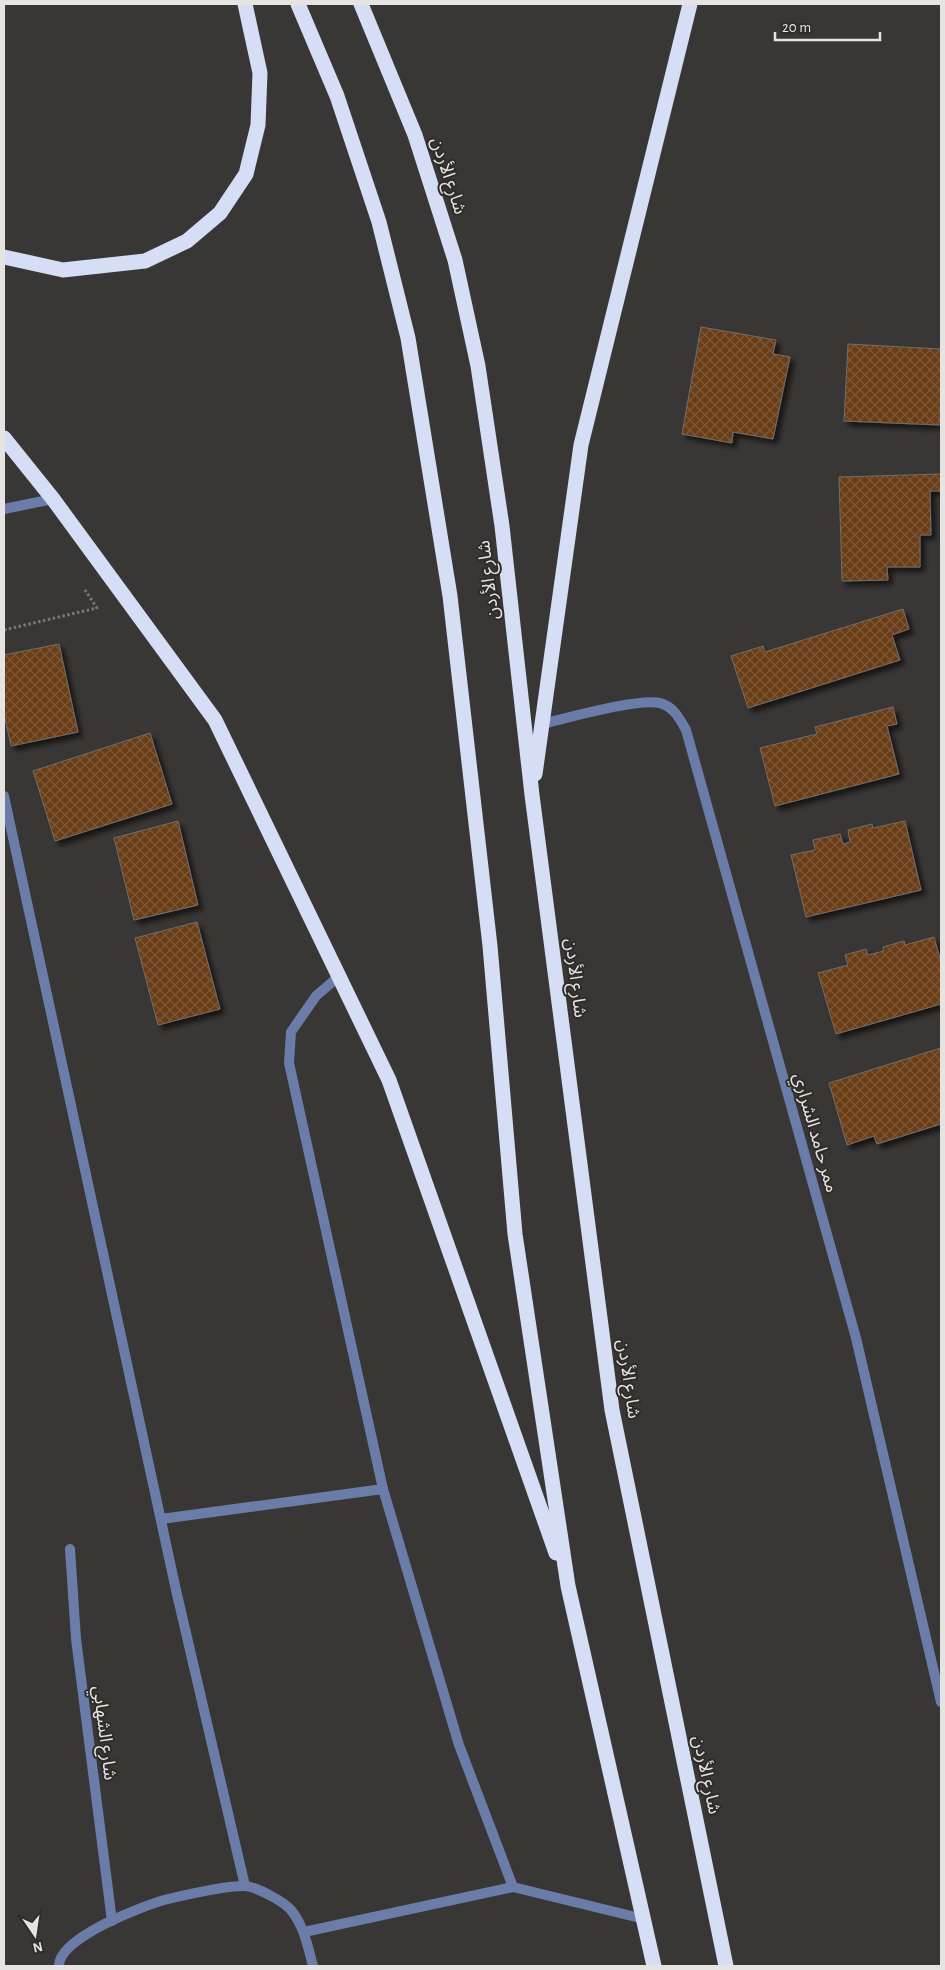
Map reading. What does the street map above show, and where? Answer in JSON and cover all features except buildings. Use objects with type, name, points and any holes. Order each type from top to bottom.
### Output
[{"type":"highway","points":[[4,257],[63,270],[145,261],[187,240],[220,213],[246,174],[258,125],[260,73],[245,4]]},
{"type":"highway","points":[[298,4],[337,96],[376,213],[408,338],[450,596],[490,946],[515,1234],[568,1586],[654,1966]]},
{"type":"highway","name":"شارع الأردن","points":[[361,4],[415,135],[457,269],[478,366],[502,526],[532,795],[612,1410],[726,1966]]},
{"type":"highway","points":[[532,795],[581,445],[690,4]]},
{"type":"highway","points":[[4,438],[52,499],[215,720],[389,1080],[568,1586]]},
{"type":"street","points":[[4,509],[52,499]]},
{"type":"street","name":"ممر حامد الشراري","points":[[542,724],[639,702],[661,703],[677,713],[686,730],[856,1338],[941,1702]]},
{"type":"street","points":[[4,796],[161,1518],[245,1886]]},
{"type":"street","points":[[338,977],[316,996],[291,1032],[289,1063],[384,1488],[459,1745],[512,1887]]},
{"type":"street","points":[[161,1518],[384,1488]]},
{"type":"street","name":"شارع الشهابي","points":[[70,1549],[76,1639],[112,1921]]},
{"type":"street","points":[[59,1966],[63,1953],[75,1940],[112,1921],[167,1899],[245,1886],[280,1901],[291,1910],[304,1932],[313,1966]]},
{"type":"street","points":[[304,1932],[512,1887],[644,1919]]},
{"type":"path","points":[[4,630],[97,608],[80,584]]}]
